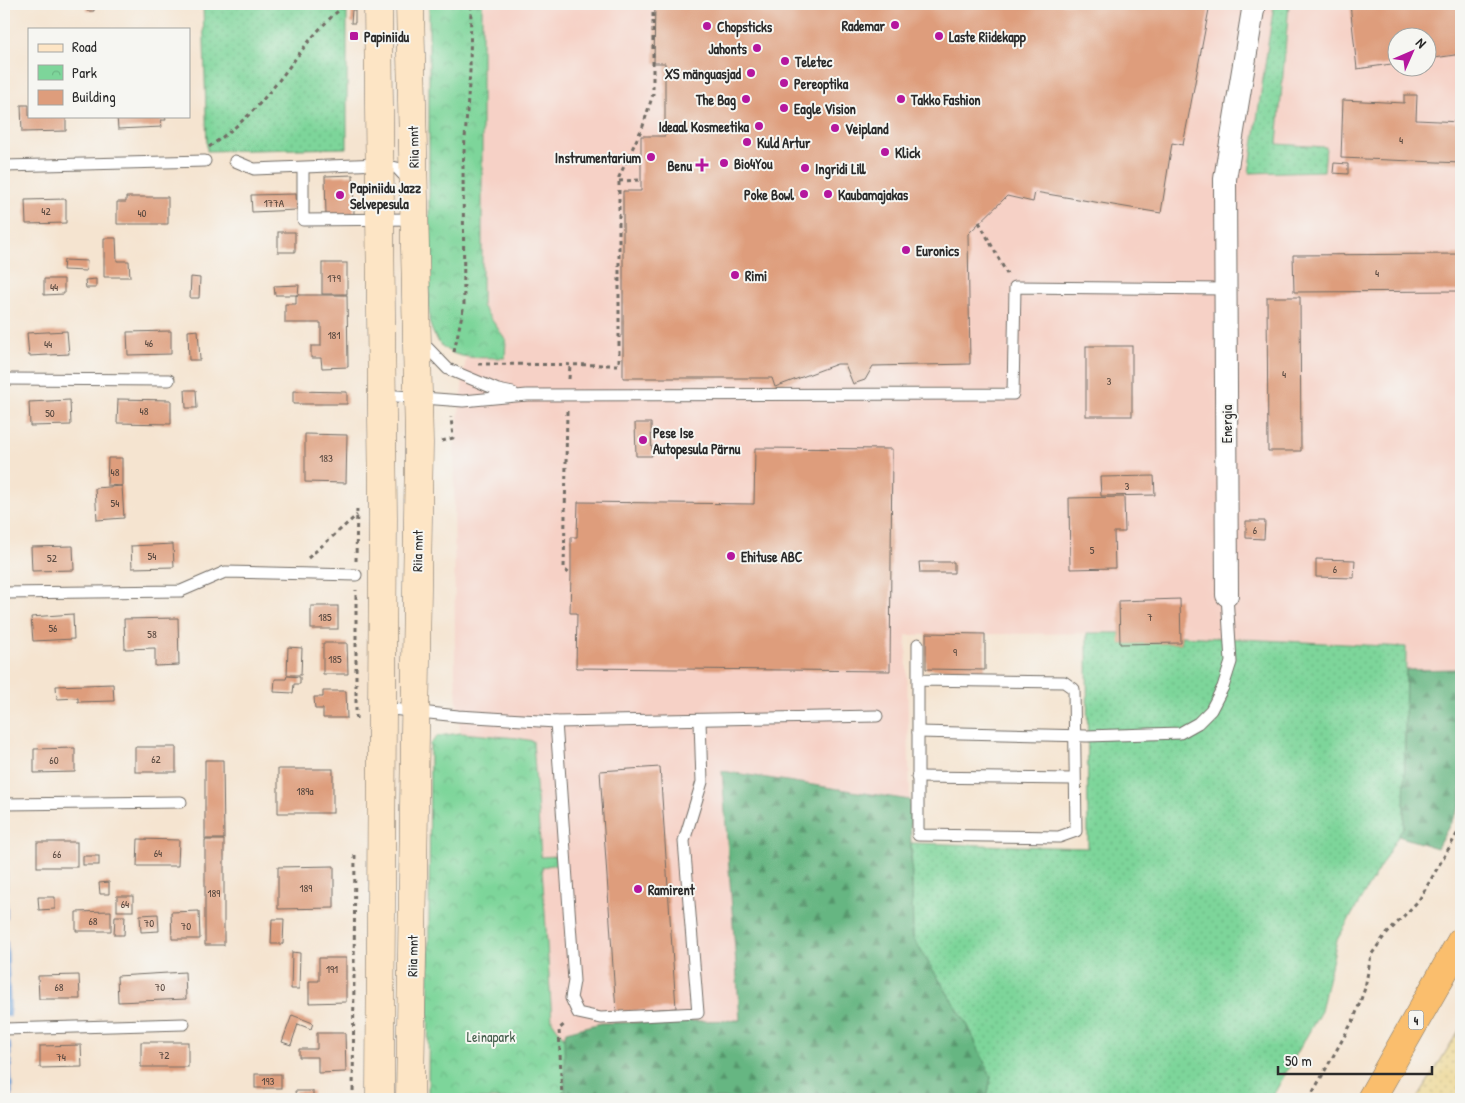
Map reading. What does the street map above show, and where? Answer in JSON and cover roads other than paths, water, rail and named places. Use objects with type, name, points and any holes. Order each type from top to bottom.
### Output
[{"type":"highway","name":"4","points":[[1371,1099],[1461,941]]},
{"type":"main road","points":[[378,4],[383,396],[380,1099]]},
{"type":"main road","name":"Riia mnt","points":[[410,4],[418,398],[410,1099]]},
{"type":"street","name":"Energia","points":[[1227,594],[1226,179],[1254,4]]},
{"type":"lane","points":[[4,166],[205,161]]},
{"type":"lane","points":[[235,161],[254,169],[303,169],[380,164],[397,168],[414,186]]},
{"type":"lane","points":[[303,169],[303,220],[414,219]]},
{"type":"lane","points":[[383,396],[464,401],[527,395],[1013,394],[1015,287],[1225,289]]},
{"type":"lane","points":[[416,336],[448,369],[498,390],[527,395]]},
{"type":"lane","points":[[4,379],[169,380]]},
{"type":"lane","points":[[4,593],[181,591],[225,572],[356,575]]},
{"type":"lane","name":"Energia","points":[[918,732],[1087,736],[1180,733],[1198,723],[1211,710],[1223,687],[1231,662],[1227,594]]},
{"type":"lane","points":[[918,644],[917,776],[918,835],[1059,837],[1076,831],[1074,690],[1064,682],[918,680]]},
{"type":"lane","points":[[382,708],[556,722],[700,721],[877,716]]},
{"type":"lane","points":[[556,722],[574,981],[571,998],[578,1013],[601,1018],[698,1012],[684,841],[702,782],[700,721]]},
{"type":"lane","points":[[917,776],[1074,779]]},
{"type":"lane","points":[[4,804],[181,802]]},
{"type":"lane","points":[[4,1029],[184,1024]]},
{"type":"waterway","points":[[4,826],[5,917]]},
{"type":"waterway","points":[[5,943],[8,1014]]},
{"type":"waterway","points":[[8,1044],[10,1099]]},
{"type":"place","name":"Rademar","points":[[895,25]]},
{"type":"place","name":"Chopsticks","points":[[707,26]]},
{"type":"place","name":"Papiniidu","points":[[354,36]]},
{"type":"place","name":"Laste Riidekapp","points":[[939,36]]},
{"type":"place","name":"Jahonts","points":[[757,48]]},
{"type":"place","name":"Teletec","points":[[785,61]]},
{"type":"place","name":"XS mänguasjad","points":[[751,73]]},
{"type":"place","name":"Pereoptika","points":[[784,83]]},
{"type":"place","name":"The Bag","points":[[746,99]]},
{"type":"place","name":"Takko Fashion","points":[[901,99]]},
{"type":"place","name":"Eagle Vision","points":[[784,108]]},
{"type":"place","name":"Ideaal Kosmeetika","points":[[759,126]]},
{"type":"place","name":"Veipland","points":[[835,128]]},
{"type":"place","name":"Kuld Artur","points":[[747,142]]},
{"type":"place","name":"Klick","points":[[885,152]]},
{"type":"place","name":"Instrumentarium","points":[[651,157]]},
{"type":"place","name":"Bio4You","points":[[724,163]]},
{"type":"place","name":"Benu","points":[[702,165]]},
{"type":"place","name":"Ingridi Lill","points":[[805,168]]},
{"type":"place","name":"Poke Bowl","points":[[804,194]]},
{"type":"place","name":"Kaubamajakas","points":[[828,194]]},
{"type":"place","name":"Papiniidu Jazz Selvepesula","points":[[340,195]]},
{"type":"place","name":"Euronics","points":[[906,250]]},
{"type":"place","name":"Rimi","points":[[735,275]]},
{"type":"place","name":"Pese Ise Autopesula Pärnu","points":[[643,440]]},
{"type":"place","name":"Ehituse ABC","points":[[731,556]]},
{"type":"place","name":"Ramirent","points":[[638,889]]},
{"type":"park label","name":"Leinapark","points":[[491,1036]]}]
